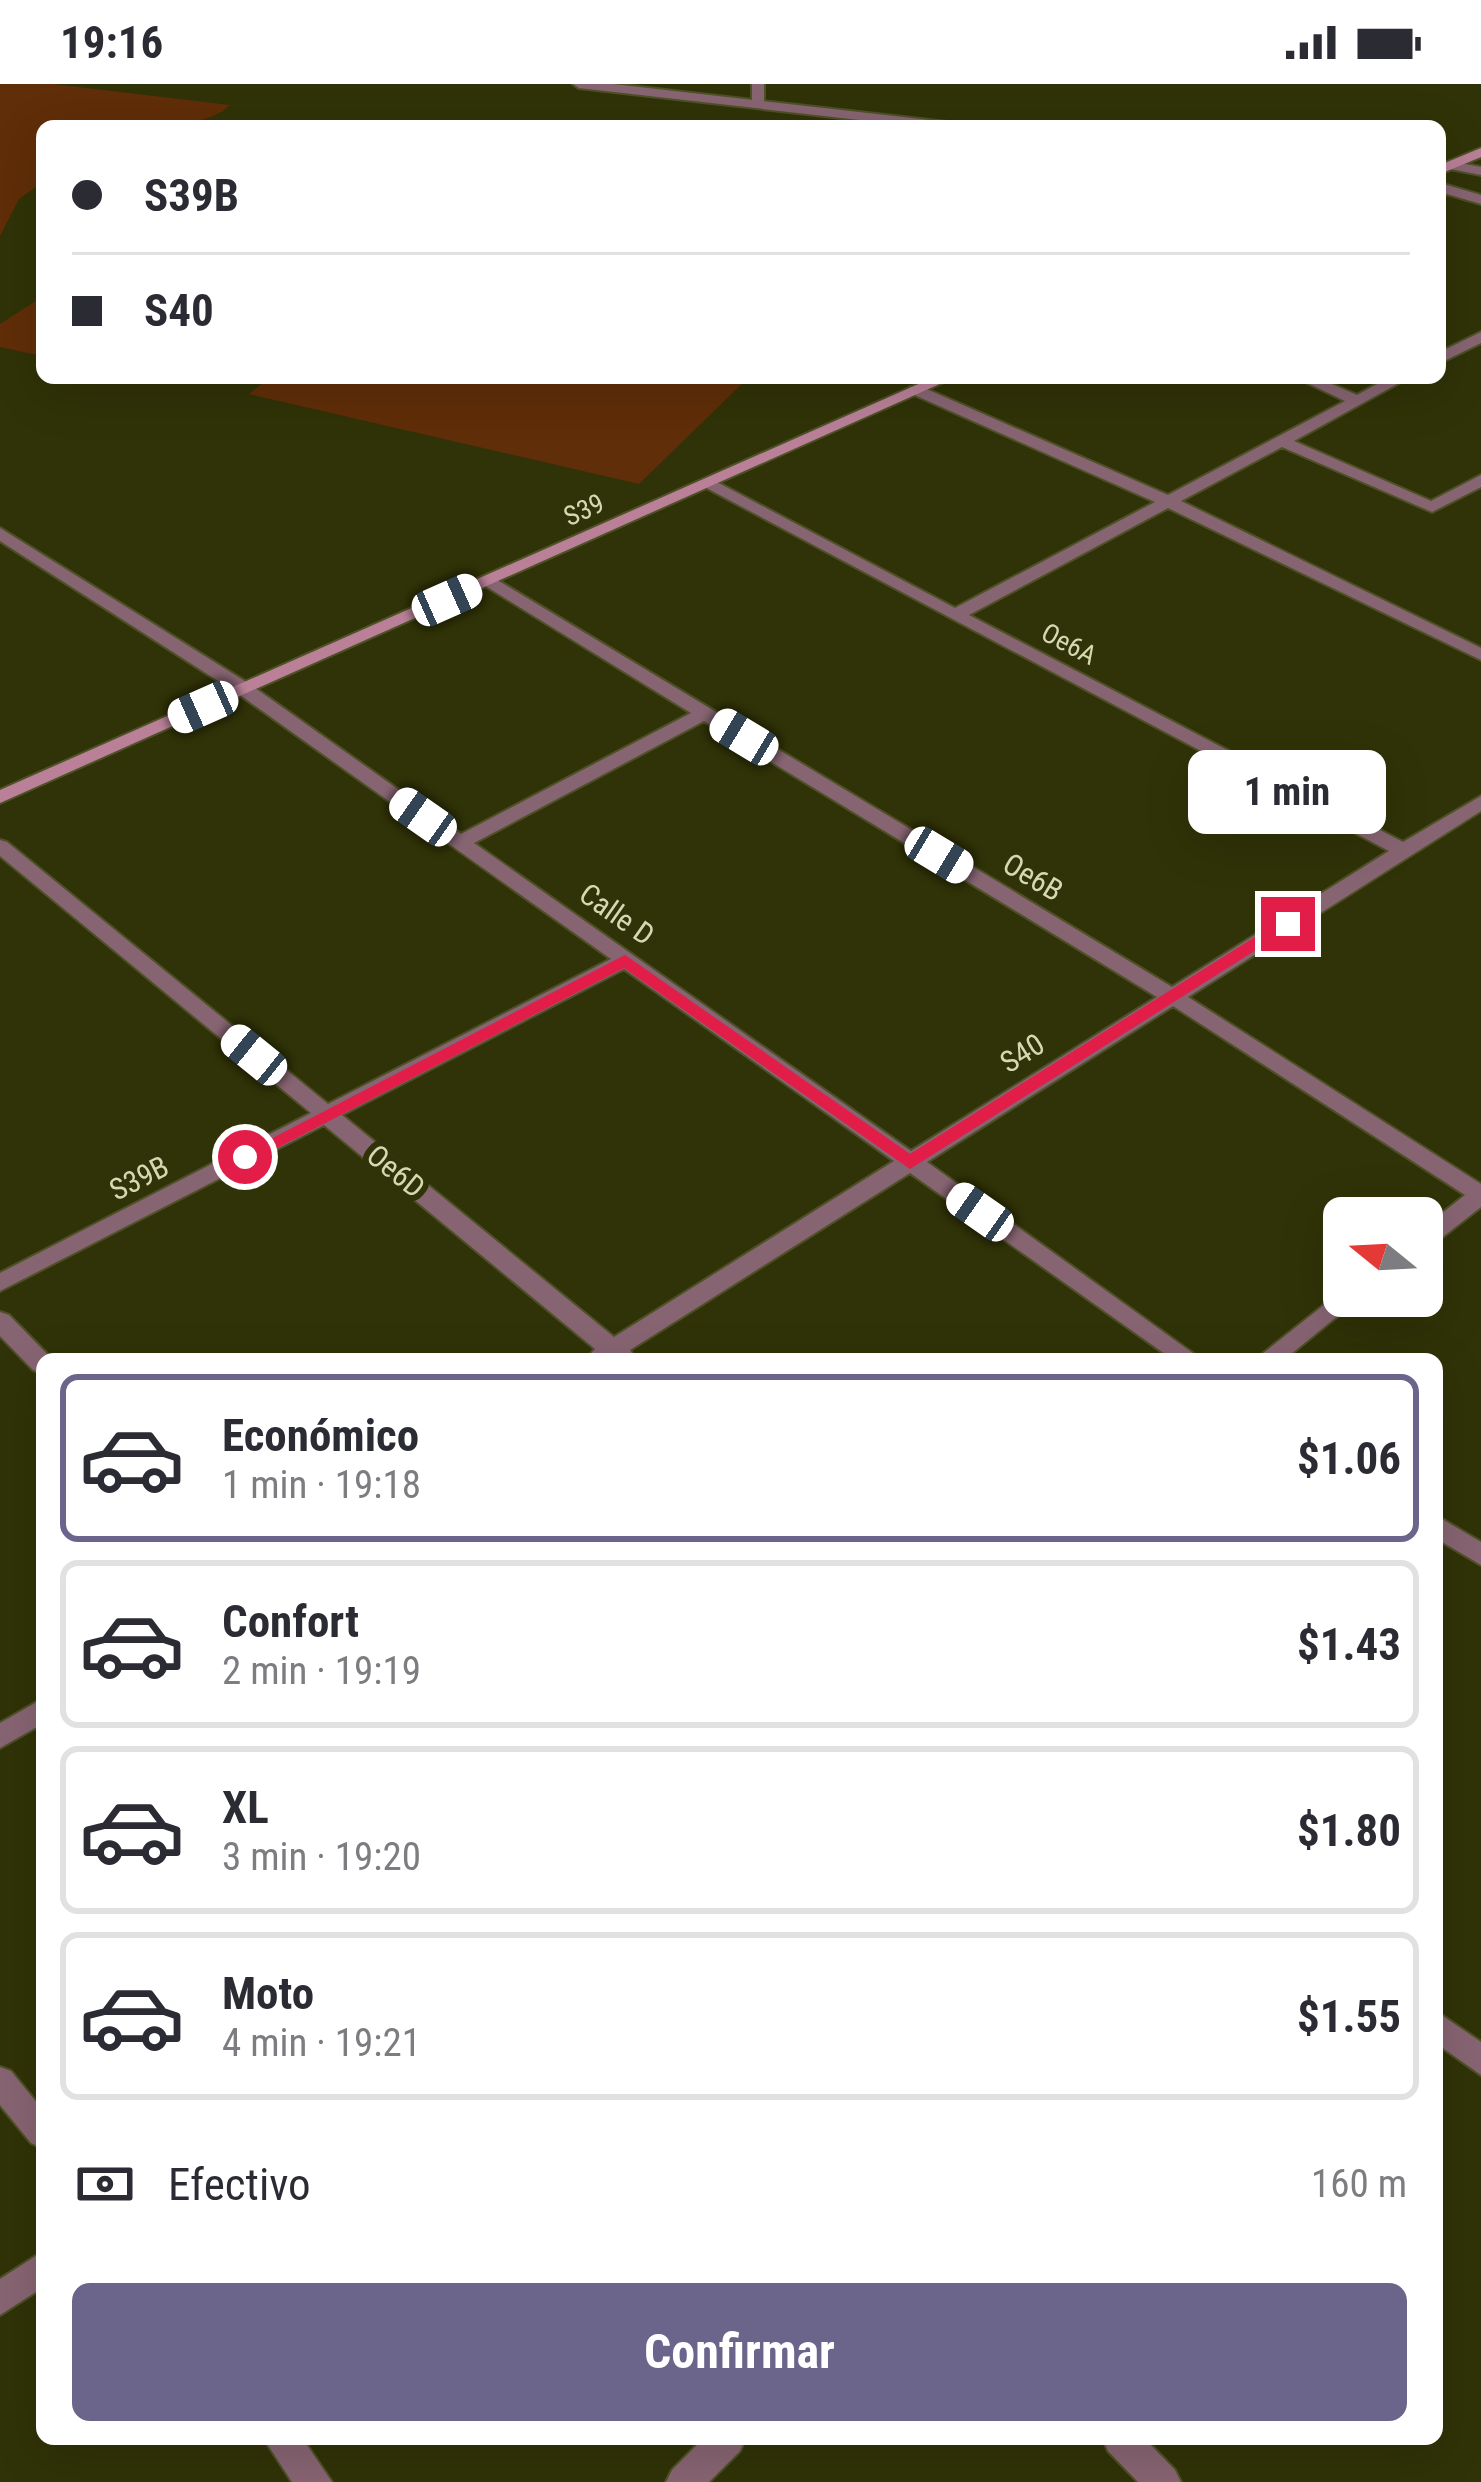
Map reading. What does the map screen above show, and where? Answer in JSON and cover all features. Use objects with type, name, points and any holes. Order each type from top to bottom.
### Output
[{"type":"street","points":[[584,84],[893,120]]},
{"type":"street","points":[[758,84],[759,105]]},
{"type":"street","points":[[1447,168],[1481,152]]},
{"type":"street","points":[[1447,168],[1481,171]]},
{"type":"street","points":[[1446,190],[1481,200]]},
{"type":"street","points":[[1446,355],[1481,337]]},
{"type":"street","name":"S39","points":[[0,797],[930,384]]},
{"type":"street","points":[[1319,384],[1356,400]]},
{"type":"street","points":[[956,615],[1388,384]]},
{"type":"street","points":[[916,390],[1167,501],[1481,655]]},
{"type":"street","points":[[1279,440],[1432,508],[1481,480]]},
{"type":"street","name":"Oe6A","points":[[709,485],[1404,851]]},
{"type":"street","name":"Calle D","points":[[0,533],[244,689],[1180,1353]]},
{"type":"street","name":"Oe6B","points":[[488,582],[1173,997],[1481,1195]]},
{"type":"street","points":[[459,843],[705,713]]},
{"type":"street","name":"S40","points":[[617,1353],[1481,802]]},
{"type":"street","name":"Oe6D","points":[[0,846],[608,1353]]},
{"type":"street","name":"S39B","points":[[0,1283],[625,960]]},
{"type":"street","points":[[1443,1224],[1481,1195]]},
{"type":"street","points":[[1276,1353],[1323,1317]]},
{"type":"street","points":[[0,1322],[36,1358]]},
{"type":"street","points":[[1443,1530],[1481,1555]]},
{"type":"street","points":[[0,1737],[36,1714]]},
{"type":"street","points":[[1443,2031],[1481,2062]]},
{"type":"street","points":[[0,2080],[36,2125]]},
{"type":"street","points":[[0,2299],[36,2272]]},
{"type":"street","points":[[286,2445],[314,2482]]},
{"type":"street","points":[[684,2482],[722,2445]]},
{"type":"street","points":[[1126,2445],[1163,2482]]},
{"type":"shaded area","points":[[0,84],[53,84],[230,105],[198,120],[36,120],[36,187],[19,199],[0,236]]},
{"type":"shaded area","points":[[36,301],[36,355],[0,347],[0,324]]},
{"type":"shaded area","points":[[262,384],[742,384],[639,484],[249,394]]},
{"type":"route","points":[[245,1157],[625,960],[910,1163],[1288,924]]}]
